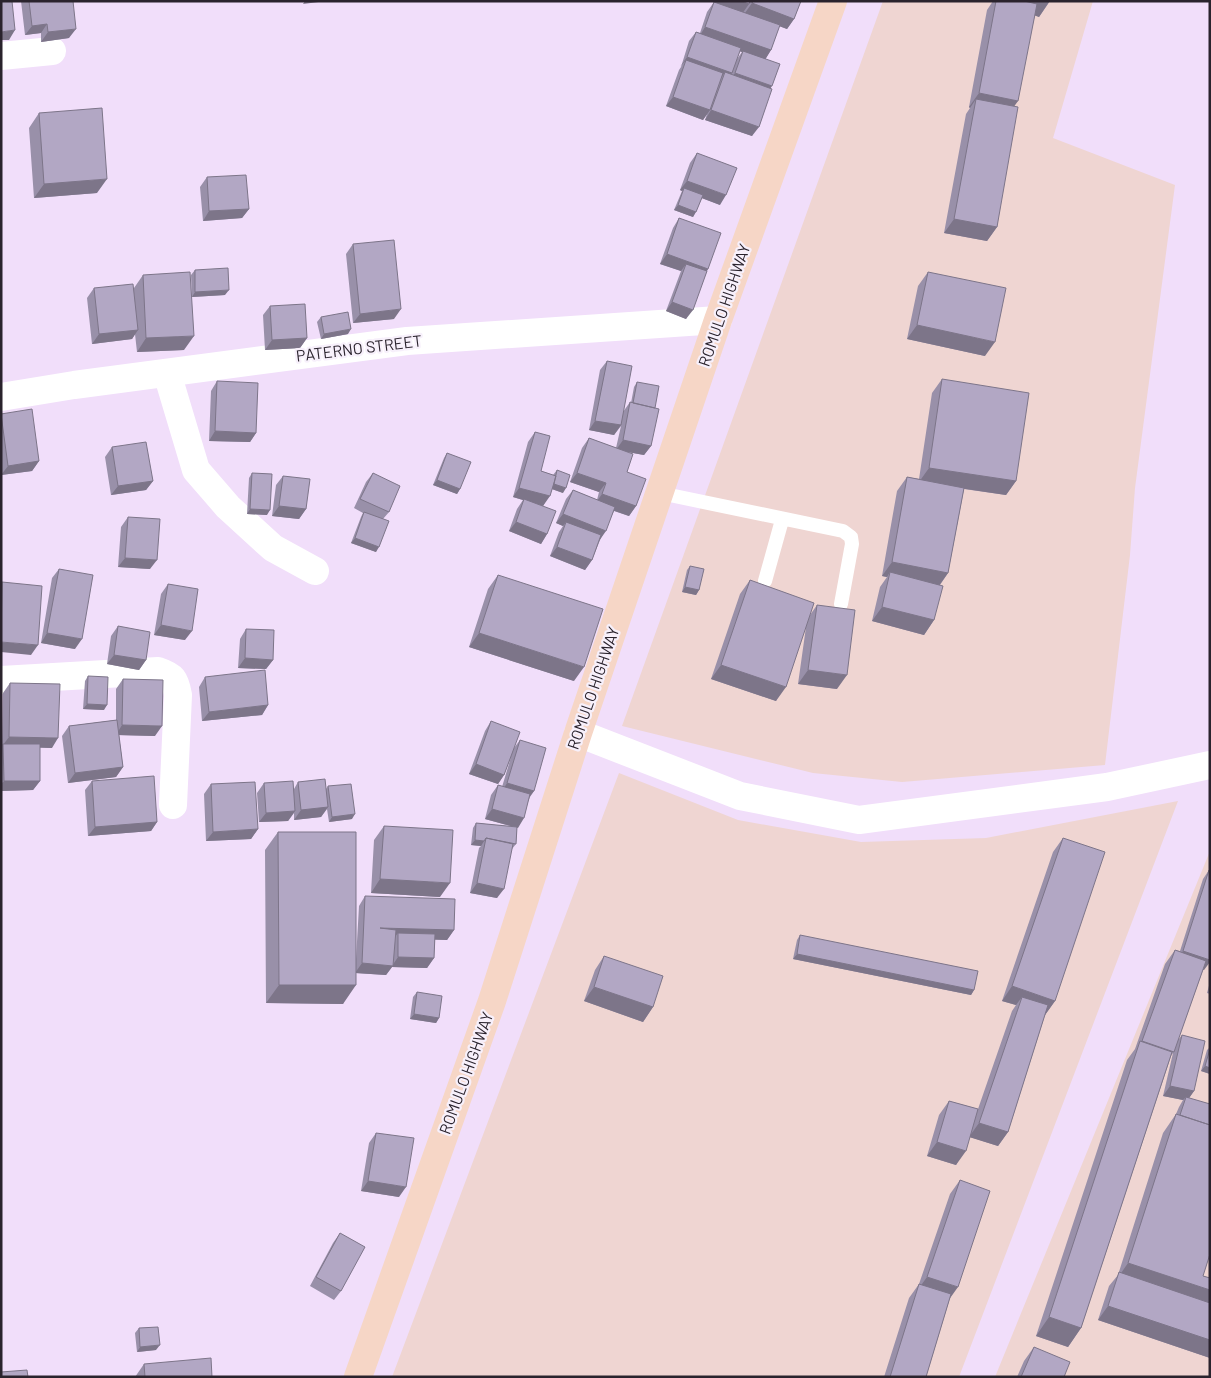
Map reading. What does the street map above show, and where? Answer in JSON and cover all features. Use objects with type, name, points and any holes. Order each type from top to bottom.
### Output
[{"type":"highway","name":"ROMULO HIGHWAY","points":[[358,1377],[492,1001],[578,733],[718,320],[833,1]]},
{"type":"street","points":[[1,56],[52,51]]},
{"type":"street","name":"PATERNO STREET","points":[[1,397],[74,385],[407,341],[718,320]]},
{"type":"street","points":[[167,373],[196,470],[228,507],[273,548],[315,571]]},
{"type":"street","points":[[1,680],[158,670],[168,674],[176,682],[178,695],[173,805]]},
{"type":"street","points":[[578,733],[740,796],[859,820],[1107,787],[1210,764]]},
{"type":"lane","points":[[660,493],[782,520],[843,531],[851,537],[852,544],[841,604]]},
{"type":"lane","points":[[765,581],[782,520]]},
{"type":"shaded area","points":[[883,1],[1093,1],[1053,138],[1175,185],[1135,488],[1130,555],[1105,765],[902,782],[813,773],[622,726]]},
{"type":"shaded area","points":[[619,773],[738,820],[861,842],[986,838],[1178,801],[959,1377],[392,1377]]},
{"type":"shaded area","points":[[1210,851],[1210,1377],[995,1377]]},
{"type":"building","points":[[1,1],[12,1],[15,30],[1,32]]},
{"type":"building","points":[[29,1],[73,1],[76,29],[48,32],[47,24],[32,26]]},
{"type":"building","points":[[753,1],[801,1],[794,19],[752,3]]},
{"type":"building","points":[[996,1],[1024,1],[1037,4],[1018,101],[979,93]]},
{"type":"building","points":[[714,2],[780,25],[771,50],[705,27]]},
{"type":"building","points":[[696,32],[741,48],[732,73],[687,57]]},
{"type":"building","points":[[743,51],[780,64],[772,86],[735,73]]},
{"type":"building","points":[[686,60],[723,73],[710,110],[673,97]]},
{"type":"building","points":[[725,72],[772,89],[759,127],[711,110]]},
{"type":"building","points":[[976,99],[1018,107],[997,227],[954,219]]},
{"type":"building","points":[[102,108],[107,179],[44,184],[39,113]]},
{"type":"building","points":[[697,153],[737,168],[726,195],[687,181]]},
{"type":"building","points":[[246,175],[249,209],[209,211],[207,177]]},
{"type":"building","points":[[684,188],[703,195],[696,212],[678,205]]},
{"type":"building","points":[[679,218],[721,233],[708,269],[667,254]]},
{"type":"building","points":[[394,240],[401,309],[360,314],[353,244]]},
{"type":"building","points":[[686,264],[707,271],[693,310],[672,302]]},
{"type":"building","points":[[228,268],[229,290],[195,292],[195,270]]},
{"type":"building","points":[[190,272],[194,336],[146,338],[143,275]]},
{"type":"building","points":[[928,272],[1006,288],[995,342],[917,325]]},
{"type":"building","points":[[133,284],[138,330],[99,334],[94,288]]},
{"type":"building","points":[[305,304],[307,338],[272,340],[270,306]]},
{"type":"building","points":[[348,312],[351,329],[324,334],[321,317]]},
{"type":"building","points":[[607,361],[632,366],[621,425],[595,421]]},
{"type":"building","points":[[942,379],[1029,393],[1016,481],[929,468]]},
{"type":"building","points":[[217,381],[258,383],[256,433],[215,431]]},
{"type":"building","points":[[637,382],[659,386],[655,408],[633,403]]},
{"type":"building","points":[[630,402],[659,409],[651,446],[623,440]]},
{"type":"building","points":[[32,409],[39,461],[8,466],[1,414]]},
{"type":"building","points":[[535,432],[550,436],[541,471],[556,476],[550,496],[519,488]]},
{"type":"building","points":[[589,438],[633,454],[627,472],[646,479],[636,506],[602,494],[606,483],[577,473]]},
{"type":"building","points":[[146,442],[153,481],[118,486],[112,447]]},
{"type":"building","points":[[447,453],[471,462],[460,489],[437,480]]},
{"type":"building","points":[[557,470],[570,475],[566,488],[554,484]]},
{"type":"building","points":[[252,473],[272,474],[270,510],[250,509]]},
{"type":"building","points":[[373,473],[400,486],[389,512],[360,499]]},
{"type":"building","points":[[283,476],[310,479],[306,509],[279,506]]},
{"type":"building","points":[[907,477],[964,488],[948,573],[892,562]]},
{"type":"building","points":[[573,490],[615,507],[606,531],[563,514]]},
{"type":"building","points":[[524,499],[556,511],[547,534],[516,522]]},
{"type":"building","points":[[364,512],[389,521],[379,547],[355,538]]},
{"type":"building","points":[[128,517],[160,519],[157,560],[125,558]]},
{"type":"building","points":[[566,522],[601,535],[592,560],[557,547]]},
{"type":"building","points":[[690,566],[704,569],[699,590],[685,587]]},
{"type":"building","points":[[59,569],[93,575],[82,639],[47,633]]},
{"type":"building","points":[[890,572],[943,586],[934,620],[882,607]]},
{"type":"building","points":[[498,575],[603,609],[584,667],[479,633]]},
{"type":"building","points":[[750,580],[814,603],[786,687],[721,665]]},
{"type":"building","points":[[2,582],[42,586],[38,645],[1,642]]},
{"type":"building","points":[[168,584],[198,589],[192,631],[161,625]]},
{"type":"building","points":[[817,605],[855,610],[847,675],[808,670]]},
{"type":"building","points":[[118,626],[150,632],[146,660],[114,655]]},
{"type":"building","points":[[246,629],[274,630],[273,660],[245,658]]},
{"type":"building","points":[[265,670],[268,705],[209,712],[205,677]]},
{"type":"building","points":[[88,676],[108,677],[107,705],[87,704]]},
{"type":"building","points":[[123,679],[163,680],[162,726],[122,725]]},
{"type":"building","points":[[10,683],[60,684],[58,738],[9,737]]},
{"type":"building","points":[[117,720],[123,767],[75,773],[69,726]]},
{"type":"building","points":[[491,721],[520,732],[504,775],[476,764]]},
{"type":"building","points":[[520,740],[546,748],[534,791],[507,783]]},
{"type":"building","points":[[3,744],[40,744],[40,781],[4,781]]},
{"type":"building","points":[[154,776],[157,822],[95,827],[92,781]]},
{"type":"building","points":[[325,779],[328,807],[301,810],[298,782]]},
{"type":"building","points":[[293,781],[295,811],[266,813],[264,783]]},
{"type":"building","points":[[255,782],[258,829],[213,832],[211,784]]},
{"type":"building","points":[[351,784],[355,814],[332,817],[328,786]]},
{"type":"building","points":[[498,785],[530,794],[524,818],[492,809]]},
{"type":"building","points":[[476,823],[517,827],[516,844],[486,838],[484,841],[475,840]]},
{"type":"building","points":[[384,826],[453,830],[450,883],[380,879]]},
{"type":"building","points":[[278,832],[356,832],[356,985],[279,985]]},
{"type":"building","points":[[486,838],[513,844],[504,889],[477,883]]},
{"type":"building","points":[[1063,838],[1105,852],[1055,1001],[1012,986]]},
{"type":"building","points":[[1210,870],[1210,960],[1183,951]]},
{"type":"building","points":[[365,896],[455,899],[454,930],[380,928],[396,930],[393,966],[362,963]]},
{"type":"building","points":[[398,933],[435,934],[434,958],[398,957]]},
{"type":"building","points":[[800,935],[978,971],[974,990],[797,954]]},
{"type":"building","points":[[1175,950],[1206,961],[1174,1052],[1142,1041]]},
{"type":"building","points":[[604,956],[663,976],[653,1007],[594,987]]},
{"type":"building","points":[[417,992],[442,996],[439,1018],[414,1014]]},
{"type":"building","points":[[1022,997],[1048,1005],[1008,1132],[979,1123]]},
{"type":"building","points":[[1182,1035],[1205,1041],[1194,1091],[1170,1086]]},
{"type":"building","points":[[1140,1041],[1172,1052],[1081,1328],[1049,1317]]},
{"type":"building","points":[[1210,1049],[1210,1068],[1205,1066]]},
{"type":"building","points":[[1186,1097],[1210,1104],[1210,1125],[1180,1115]]},
{"type":"building","points":[[949,1101],[978,1109],[966,1151],[937,1142]]},
{"type":"building","points":[[1176,1114],[1210,1125],[1210,1254],[1203,1276],[1210,1278],[1210,1290],[1128,1263]]},
{"type":"building","points":[[376,1133],[414,1138],[406,1187],[368,1181]]},
{"type":"building","points":[[960,1180],[990,1191],[958,1287],[927,1277]]},
{"type":"building","points":[[340,1233],[365,1247],[341,1291],[316,1277]]},
{"type":"building","points":[[1119,1272],[1210,1303],[1210,1340],[1108,1306]]},
{"type":"building","points":[[919,1284],[951,1294],[926,1377],[890,1377]]},
{"type":"building","points":[[158,1327],[160,1345],[140,1347],[139,1328]]},
{"type":"building","points":[[1034,1347],[1070,1362],[1064,1377],[1021,1377]]},
{"type":"building","points":[[211,1358],[212,1377],[145,1377],[144,1364]]},
{"type":"building","points":[[27,1370],[28,1377],[1,1377],[1,1372]]}]
